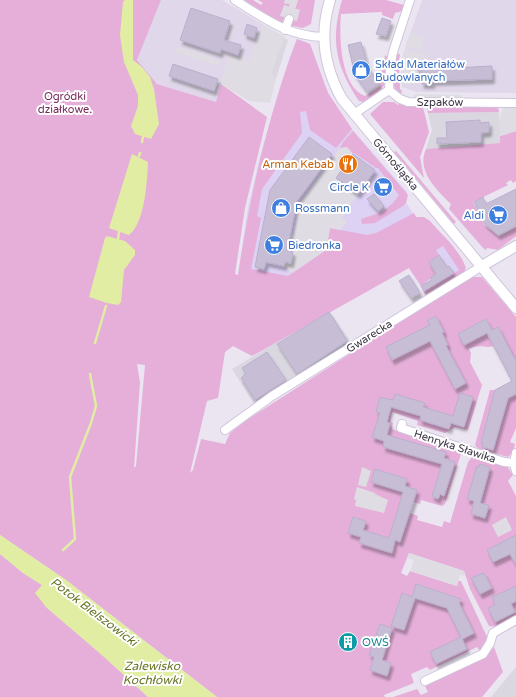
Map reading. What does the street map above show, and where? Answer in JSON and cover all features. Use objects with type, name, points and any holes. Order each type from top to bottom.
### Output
[{"type":"street","points":[[235,0],[285,30],[310,36],[323,37]]},
{"type":"street","name":"Górnośląska","points":[[330,0],[323,37],[328,70],[334,85],[354,114],[516,308]]},
{"type":"street","points":[[354,114],[389,90],[390,68],[393,52],[410,0]]},
{"type":"street","points":[[285,30],[289,19]]},
{"type":"street","name":"Szpaków","points":[[389,90],[400,99],[408,102],[516,103]]},
{"type":"street","name":"Gwarecka","points":[[225,430],[272,396],[516,246]]},
{"type":"street","name":"Henryka Sławika","points":[[402,424],[401,428],[515,467]]},
{"type":"street","points":[[515,467],[516,453]]},
{"type":"street","points":[[426,681],[483,654],[490,643],[492,633],[516,620]]},
{"type":"shaded area","points":[[161,0],[222,0],[264,25],[249,62],[229,56],[216,102],[157,84],[137,60]]},
{"type":"shaded area","points":[[285,0],[298,0],[295,9],[300,10],[297,21],[280,16],[284,5],[289,7],[290,4],[284,3]]},
{"type":"shaded area","points":[[422,0],[516,0],[516,93],[416,92],[402,87],[401,60]]},
{"type":"shaded area","points":[[264,25],[285,37],[279,49],[271,75],[276,79],[270,103],[249,101],[221,84],[229,55],[249,61]]},
{"type":"shaded area","points":[[410,33],[424,37],[421,50],[405,46]]},
{"type":"shaded area","points":[[284,38],[288,40],[276,79],[271,75]]},
{"type":"shaded area","points":[[297,39],[310,44],[324,84],[332,101],[352,129],[407,192],[406,203],[416,217],[288,285],[238,275],[248,208],[260,157],[289,59]]},
{"type":"shaded area","points":[[178,47],[220,61],[218,66],[176,53]]},
{"type":"shaded area","points":[[405,49],[425,54],[425,61],[416,61],[417,84],[403,84],[403,57]]},
{"type":"shaded area","points":[[414,94],[462,95],[463,100],[414,99]]},
{"type":"shaded area","points":[[503,108],[516,108],[516,131],[500,136],[500,117]]},
{"type":"shaded area","points":[[499,112],[501,143],[426,149],[432,130],[428,113]]},
{"type":"shaded area","points":[[347,147],[353,154],[336,178],[358,194],[342,218],[347,221],[340,230],[330,228],[326,250],[292,273],[284,266],[291,234],[294,234],[300,203],[340,148]]},
{"type":"shaded area","points":[[440,240],[459,270],[424,291],[409,268]]},
{"type":"shaded area","points":[[329,311],[351,342],[254,404],[232,369]]},
{"type":"shaded area","points":[[362,467],[371,471],[366,487],[358,485]]},
{"type":"shaded area","points":[[357,487],[375,493],[388,500],[384,513],[355,506],[356,500],[354,499]]},
{"type":"shaded area","points":[[506,517],[512,530],[498,537],[492,525]]},
{"type":"shaded area","points":[[409,553],[464,571],[465,576],[460,575],[457,586],[410,571],[414,560],[407,558]]},
{"type":"shaded area","points":[[516,667],[516,697],[491,697]]},
{"type":"green space","name":"Ogródki działkowe.","points":[[0,0],[161,0],[137,60],[157,84],[216,102],[221,84],[267,117],[245,208],[235,274],[238,275],[254,185],[277,97],[297,39],[310,44],[328,93],[352,129],[336,148],[310,130],[306,111],[300,112],[302,133],[262,189],[257,216],[261,218],[251,269],[288,276],[326,250],[330,228],[367,235],[376,233],[414,213],[416,217],[424,217],[430,221],[460,255],[466,268],[464,272],[425,295],[424,291],[459,270],[443,246],[436,250],[439,255],[429,262],[436,274],[421,286],[409,268],[252,356],[233,346],[225,352],[218,398],[207,401],[190,473],[193,470],[201,439],[225,444],[230,433],[248,419],[470,277],[482,277],[516,317],[516,361],[498,328],[492,330],[486,319],[458,334],[464,345],[487,333],[493,346],[477,346],[469,349],[471,353],[470,362],[482,385],[468,430],[455,427],[445,433],[417,425],[418,421],[392,412],[390,422],[393,423],[392,429],[458,451],[461,454],[445,504],[442,506],[421,500],[420,504],[413,502],[410,513],[418,516],[417,520],[442,527],[444,521],[450,523],[468,462],[472,457],[507,466],[513,475],[508,481],[516,496],[516,618],[498,627],[489,626],[470,589],[464,571],[409,553],[401,573],[407,576],[410,571],[457,586],[458,581],[461,581],[488,639],[480,651],[477,647],[430,670],[427,667],[411,674],[414,683],[384,695],[385,697],[217,697],[66,580],[0,535]],"holes":[[[137,364],[145,365],[136,466],[134,468],[140,382]]]},
{"type":"green space","points":[[241,0],[253,0],[261,5],[263,3],[258,0],[285,0],[284,3],[290,4],[289,7],[284,5],[286,18],[281,23]]},
{"type":"green space","points":[[298,0],[315,0],[311,24],[303,28],[293,26],[293,28],[290,26],[292,20],[300,10],[295,9]]},
{"type":"green space","points":[[342,0],[386,0],[404,5],[402,11],[395,13],[393,19],[382,15],[382,12],[341,14],[340,34],[343,60],[350,82],[357,91],[365,96],[379,87],[385,55],[388,58],[387,75],[384,85],[381,89],[363,102],[359,101],[351,89],[340,65],[337,53],[336,28]]},
{"type":"green space","points":[[396,54],[400,54],[400,89],[402,91],[400,96],[394,87],[393,81],[393,70]]},
{"type":"green space","points":[[383,102],[394,102],[398,105],[400,103],[407,106],[423,107],[429,132],[420,157],[424,178],[370,114]]},
{"type":"green space","points":[[427,107],[498,107],[499,112],[428,113]]},
{"type":"green space","points":[[353,131],[408,195],[406,203],[403,206],[375,223],[362,224],[361,219],[382,212],[393,203],[399,195],[378,168],[354,153],[353,154],[347,147],[340,148],[343,142]]},
{"type":"green space","points":[[516,131],[516,181],[513,183],[511,180],[506,183],[508,185],[473,202],[484,225],[499,236],[516,227],[516,236],[498,250],[487,248],[486,250],[449,209],[451,204],[430,180],[424,165],[426,149],[500,143],[500,136]]},
{"type":"green space","points":[[396,151],[456,222],[454,224],[394,152]]},
{"type":"green space","points":[[490,390],[495,390],[497,392],[481,442],[493,449],[508,398],[516,394],[516,428],[510,442],[515,444],[513,452],[508,457],[478,449],[475,445]]},
{"type":"green space","points":[[0,554],[23,573],[42,585],[46,607],[148,697],[0,697]]},
{"type":"green space","points":[[494,647],[503,672],[482,697],[393,697],[417,689],[421,695],[428,692],[425,686],[484,657]]},
{"type":"water","points":[[125,0],[133,0],[133,60],[142,67],[150,77],[154,89],[159,124],[151,139],[135,134],[131,126],[138,106],[138,95],[124,62],[120,35],[123,2]]},
{"type":"water","points":[[132,154],[148,162],[146,190],[142,211],[139,221],[129,235],[109,228]]},
{"type":"water","points":[[107,236],[125,241],[135,250],[135,255],[124,270],[121,302],[118,305],[89,297],[105,238]]},
{"type":"water","name":"Zalewisko Kochłówki","points":[[0,535],[66,580],[217,697],[148,697],[46,607],[35,593],[42,585],[23,573],[0,554]]},
{"type":"building","points":[[191,8],[230,21],[224,40],[241,45],[238,55],[221,49],[220,53],[180,40]]},
{"type":"building","points":[[382,18],[391,21],[386,36],[376,34]]},
{"type":"building","points":[[247,24],[257,28],[254,38],[244,34]]},
{"type":"building","points":[[361,42],[367,65],[379,84],[367,92],[355,75],[348,45]]},
{"type":"building","points":[[432,62],[432,69],[492,66],[492,79],[432,81],[432,84],[422,84],[421,70],[417,70],[417,63]]},
{"type":"building","points":[[173,64],[218,79],[214,91],[169,76]]},
{"type":"building","points":[[480,120],[480,123],[489,122],[489,132],[481,133],[481,142],[437,144],[437,138],[447,138],[446,122]]},
{"type":"building","points":[[309,137],[332,154],[297,201],[287,250],[293,252],[291,263],[285,262],[284,266],[266,262],[264,269],[255,267],[270,190]]},
{"type":"building","points":[[353,154],[375,170],[358,194],[336,178]]},
{"type":"building","name":"Aldi","points":[[516,189],[516,226],[498,235],[485,224],[474,202],[483,197],[486,204]]},
{"type":"building","points":[[374,194],[384,206],[378,211],[367,199]]},
{"type":"building","points":[[439,255],[447,267],[449,266],[454,273],[424,291],[421,286],[432,280],[430,278],[436,274],[429,262]]},
{"type":"building","points":[[409,275],[420,293],[411,298],[399,281]]},
{"type":"building","points":[[329,312],[347,341],[297,374],[277,344]]},
{"type":"building","points":[[436,316],[444,332],[442,333],[448,345],[446,346],[466,383],[455,389],[430,341],[392,360],[386,347],[430,325],[427,321]]},
{"type":"building","points":[[486,319],[492,330],[498,327],[516,361],[516,394],[508,398],[493,450],[482,447],[483,443],[481,443],[495,390],[512,381],[487,333],[464,345],[458,334]]},
{"type":"building","points":[[267,352],[286,380],[255,400],[241,378],[246,374],[242,368]]},
{"type":"building","points":[[460,393],[473,397],[464,427],[451,423],[449,429],[420,420],[421,416],[391,407],[387,422],[390,423],[387,435],[446,452],[444,458],[455,462],[444,496],[440,494],[438,499],[432,496],[442,464],[383,447],[384,441],[372,437],[380,413],[376,412],[380,397],[393,400],[395,394],[425,403],[423,407],[453,416]]},
{"type":"building","points":[[480,464],[490,467],[480,503],[489,505],[485,518],[471,514],[474,501],[467,499],[477,466],[479,467]]},
{"type":"building","points":[[375,469],[407,479],[405,486],[417,490],[400,542],[395,540],[392,553],[359,543],[361,537],[348,533],[353,517],[366,521],[363,530],[389,538],[403,492],[371,482]]},
{"type":"building","points":[[516,535],[516,565],[510,554],[493,562],[487,550]]},
{"type":"building","points":[[484,573],[492,588],[480,594],[471,578]]},
{"type":"building","points":[[416,584],[461,599],[459,603],[474,633],[462,639],[467,649],[436,664],[430,652],[461,637],[447,608],[415,598],[404,630],[391,626],[402,593],[412,597]]},
{"type":"building","points":[[516,586],[516,601],[511,604],[515,612],[495,622],[488,608],[495,605],[492,597]]},
{"type":"building","points":[[380,624],[392,628],[382,660],[391,663],[387,676],[370,670],[374,657],[369,655]]},
{"type":"waterway","points":[[142,142],[143,137]]},
{"type":"waterway","points":[[118,239],[119,232]]},
{"type":"waterway","points":[[95,343],[106,306]]},
{"type":"waterway","points":[[63,550],[75,539],[70,477],[96,406],[90,374]]},
{"type":"place","name":"Skład Materiałów Budowlanych","points":[[361,70]]},
{"type":"place","name":"Arman Kebab","points":[[348,164]]},
{"type":"place","name":"Circle K","points":[[383,187]]},
{"type":"place","name":"Rossmann","points":[[281,208]]},
{"type":"place","name":"Aldi","points":[[498,215]]},
{"type":"place","name":"Biedronka","points":[[274,245]]},
{"type":"place","name":"OWŚ","points":[[348,642]]},
{"type":"water label","name":"Potok Bielszowicki","points":[[94,612]]}]
